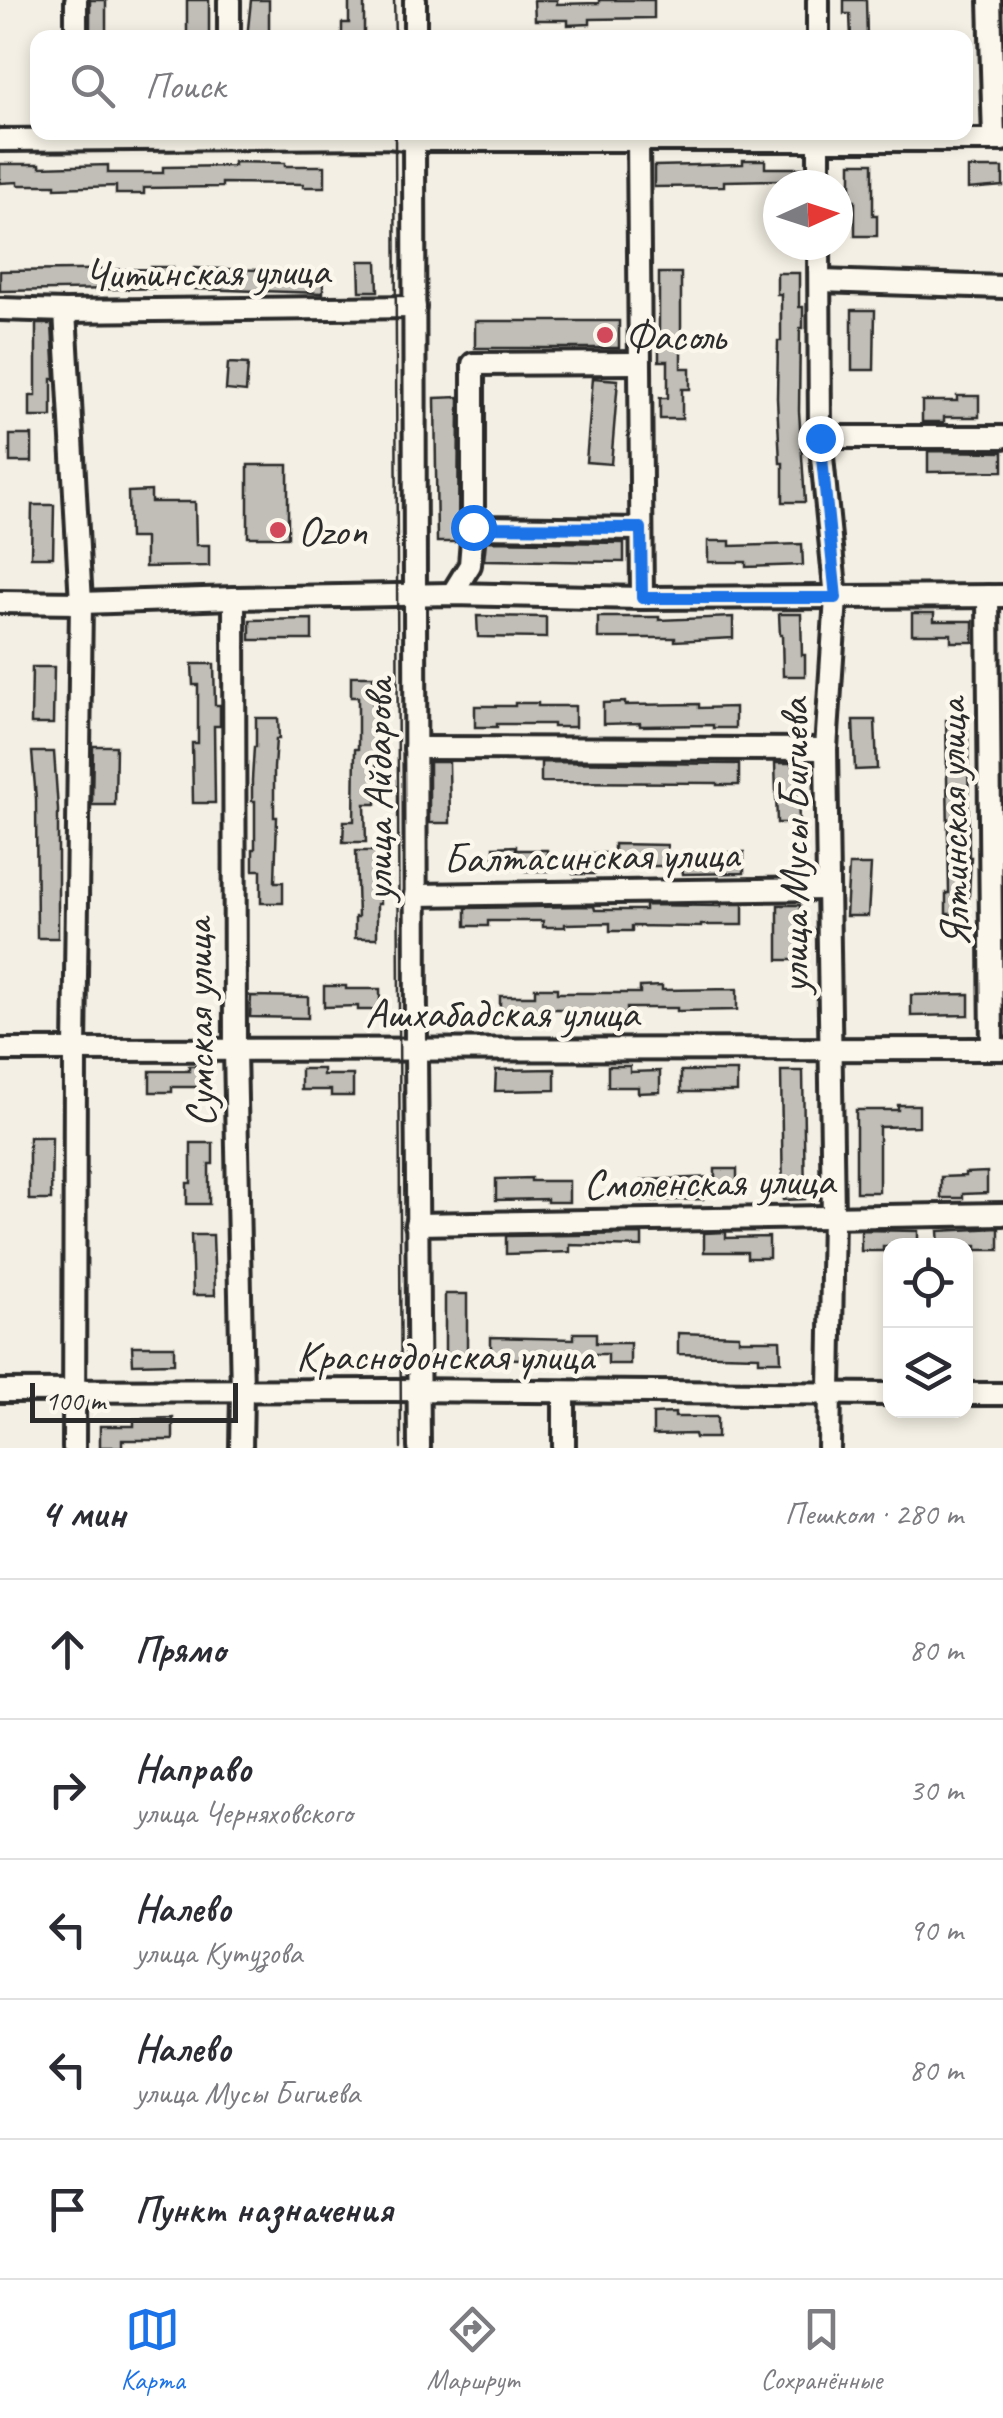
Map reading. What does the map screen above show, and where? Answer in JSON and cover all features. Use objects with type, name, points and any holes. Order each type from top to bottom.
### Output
[{"type":"street","points":[[76,0],[76,30]]},
{"type":"street","points":[[228,0],[230,30]]},
{"type":"street","points":[[415,0],[415,30]]},
{"type":"street","points":[[818,0],[818,30]]},
{"type":"street","points":[[973,139],[999,140],[990,0]]},
{"type":"street","points":[[0,140],[30,138]]},
{"type":"street","name":"улица Айдарова","points":[[414,140],[419,1448]]},
{"type":"street","points":[[638,140],[642,598]]},
{"type":"street","points":[[819,140],[819,170]]},
{"type":"street","name":"улица Мусы Бигиева","points":[[820,260],[820,438],[836,598],[826,749],[833,1216],[828,1448]]},
{"type":"street","points":[[820,282],[1003,287]]},
{"type":"street","name":"Читинская улица","points":[[0,309],[415,307]]},
{"type":"street","points":[[65,311],[81,603],[74,1448]]},
{"type":"street","points":[[452,594],[470,566],[473,364],[638,363]]},
{"type":"street","points":[[820,438],[1003,436]]},
{"type":"street","points":[[473,527],[641,528]]},
{"type":"street","points":[[0,602],[452,594],[642,598],[995,596]]},
{"type":"street","name":"Ялтинская улица","points":[[995,596],[997,1050]]},
{"type":"street","name":"Сумская улица","points":[[234,598],[234,1050],[241,1448]]},
{"type":"street","points":[[416,748],[826,749]]},
{"type":"street","name":"Балтасинская улица","points":[[415,895],[828,889]]},
{"type":"street","name":"Ашхабадская улица","points":[[0,1050],[997,1050]]},
{"type":"street","name":"Смоленская улица","points":[[416,1224],[1003,1214]]},
{"type":"street","name":"Краснодонская улица","points":[[0,1391],[883,1394]]},
{"type":"street","points":[[564,1392],[564,1448]]},
{"type":"street","points":[[973,1394],[1003,1394]]},
{"type":"building","points":[[90,0],[106,0],[106,30],[90,30]]},
{"type":"building","points":[[187,0],[209,0],[209,30],[187,30]]},
{"type":"building","points":[[251,0],[269,0],[269,30],[248,30]]},
{"type":"building","points":[[349,0],[364,0],[364,30],[342,30],[342,23],[349,23]]},
{"type":"building","points":[[534,0],[557,0],[557,4],[654,0],[654,18],[590,19],[590,24],[568,25],[568,20],[535,20]]},
{"type":"building","points":[[844,0],[866,0],[867,30],[851,30],[850,14],[844,14]]},
{"type":"building","points":[[743,160],[765,160],[765,168],[804,170],[763,170],[763,180],[724,181],[724,186],[654,187],[654,166],[743,164]]},
{"type":"building","points":[[234,162],[325,166],[325,187],[222,183],[222,187],[144,188],[144,194],[116,194],[116,186],[55,188],[0,183],[0,164],[108,165],[108,173],[163,173],[163,167],[234,166]]},
{"type":"building","points":[[851,163],[873,163],[877,236],[855,236]]},
{"type":"building","points":[[968,168],[1003,168],[1003,186],[968,189]]},
{"type":"building","points":[[359,261],[377,261],[378,291],[360,291]]},
{"type":"building","points":[[173,267],[173,288],[0,291],[0,271]]},
{"type":"building","points":[[194,268],[323,272],[323,293],[194,289]]},
{"type":"building","points":[[659,273],[681,273],[681,368],[690,368],[690,389],[682,389],[682,419],[660,419],[660,398],[668,398],[668,361],[659,361]]},
{"type":"building","points":[[777,273],[799,273],[803,328],[799,411],[805,502],[783,502],[777,398],[781,294],[777,294]]},
{"type":"building","points":[[852,310],[875,310],[874,370],[852,370]]},
{"type":"building","points":[[475,321],[619,321],[619,348],[475,348]]},
{"type":"building","points":[[36,324],[52,324],[52,417],[30,417],[30,396],[36,396]]},
{"type":"building","points":[[228,363],[248,364],[246,392],[226,390]]},
{"type":"building","points":[[593,378],[618,380],[611,464],[586,462]]},
{"type":"building","points":[[957,396],[979,396],[979,417],[944,417],[944,422],[922,422],[922,401],[957,401]]},
{"type":"building","points":[[459,397],[458,542],[437,542],[435,398]]},
{"type":"building","points":[[10,435],[32,435],[32,462],[10,462]]},
{"type":"building","points":[[928,451],[1003,452],[1003,471],[928,472]]},
{"type":"building","points":[[248,465],[288,465],[288,537],[248,537]]},
{"type":"building","points":[[151,491],[151,502],[195,502],[196,545],[209,545],[209,566],[145,567],[145,538],[129,538],[128,492]]},
{"type":"building","points":[[32,505],[54,505],[53,557],[31,557]]},
{"type":"building","points":[[486,541],[624,543],[624,562],[484,560]]},
{"type":"building","points":[[708,541],[730,541],[730,546],[802,544],[803,565],[746,567],[746,562],[708,562]]},
{"type":"building","points":[[912,613],[934,613],[934,621],[973,621],[973,642],[951,642],[951,634],[912,634]]},
{"type":"building","points":[[779,614],[801,614],[805,676],[783,676]]},
{"type":"building","points":[[477,616],[546,617],[546,638],[478,637]]},
{"type":"building","points":[[598,617],[733,617],[733,638],[598,638]]},
{"type":"building","points":[[312,619],[312,640],[250,640],[250,620]]},
{"type":"building","points":[[192,664],[214,664],[215,705],[220,705],[220,726],[214,726],[215,803],[193,803],[192,743],[198,743],[198,685],[193,685]]},
{"type":"building","points":[[32,667],[54,667],[53,724],[31,724]]},
{"type":"building","points":[[351,676],[373,676],[373,711],[380,711],[376,804],[365,804],[366,842],[343,842],[344,821],[354,821],[358,749],[358,697],[351,697]]},
{"type":"building","points":[[603,703],[735,707],[735,728],[603,724]]},
{"type":"building","points":[[475,706],[575,706],[575,727],[475,727]]},
{"type":"building","points":[[256,718],[278,718],[274,768],[275,882],[283,882],[283,903],[261,903],[261,870],[253,870]]},
{"type":"building","points":[[853,720],[875,720],[877,769],[855,770]]},
{"type":"building","points":[[946,720],[968,720],[968,914],[946,914]]},
{"type":"building","points":[[93,746],[116,746],[115,805],[92,805]]},
{"type":"building","points":[[32,752],[54,752],[58,938],[37,938]]},
{"type":"building","points":[[429,762],[449,762],[450,823],[429,823]]},
{"type":"building","points":[[541,762],[739,764],[739,785],[541,782]]},
{"type":"building","points":[[775,763],[797,763],[799,823],[777,823]]},
{"type":"building","points":[[614,844],[667,845],[667,853],[744,852],[744,873],[683,874],[682,866],[595,866],[595,874],[573,874],[573,853],[614,853]]},
{"type":"building","points":[[516,846],[516,850],[547,850],[548,871],[494,868],[494,847]]},
{"type":"building","points":[[356,851],[378,851],[377,938],[355,938]]},
{"type":"building","points":[[849,865],[871,865],[868,916],[846,916]]},
{"type":"building","points":[[743,904],[743,925],[632,926],[632,931],[610,931],[610,923],[543,927],[543,921],[488,921],[488,926],[466,926],[466,908],[594,906],[595,910],[645,910],[645,905]]},
{"type":"building","points":[[778,905],[800,905],[800,960],[778,960]]},
{"type":"building","points":[[324,986],[380,989],[380,1010],[324,1007]]},
{"type":"building","points":[[662,986],[662,990],[737,989],[737,1010],[627,1008],[627,1014],[568,1014],[568,1009],[523,1009],[523,1017],[500,1017],[500,996],[535,996],[535,988],[557,988],[557,993],[640,993],[640,987]]},
{"type":"building","points":[[969,994],[969,1015],[911,1016],[911,995]]},
{"type":"building","points":[[251,996],[308,997],[308,1018],[250,1017]]},
{"type":"building","points":[[189,1066],[211,1066],[211,1087],[172,1087],[172,1092],[150,1092],[150,1071],[189,1071]]},
{"type":"building","points":[[608,1066],[630,1066],[630,1072],[660,1071],[660,1092],[638,1093],[638,1087],[608,1087]]},
{"type":"building","points":[[301,1069],[323,1069],[323,1075],[353,1075],[353,1096],[331,1096],[331,1090],[301,1090]]},
{"type":"building","points":[[555,1069],[555,1090],[495,1091],[496,1070]]},
{"type":"building","points":[[681,1071],[737,1071],[737,1092],[681,1092]]},
{"type":"building","points":[[781,1071],[803,1071],[805,1199],[783,1200]]},
{"type":"building","points":[[898,1105],[919,1105],[919,1126],[879,1127],[879,1192],[856,1192],[856,1110],[898,1110]]},
{"type":"building","points":[[29,1137],[52,1137],[51,1200],[29,1200]]},
{"type":"building","points":[[191,1143],[213,1143],[209,1204],[187,1204]]},
{"type":"building","points":[[715,1169],[737,1169],[737,1190],[703,1190],[703,1199],[642,1201],[642,1180],[715,1177]]},
{"type":"building","points":[[987,1172],[987,1193],[941,1198],[941,1177]]},
{"type":"building","points":[[496,1179],[569,1181],[569,1202],[496,1200]]},
{"type":"building","points":[[999,1228],[999,1250],[977,1250],[973,1238],[938,1238],[938,1231]]},
{"type":"building","points":[[861,1230],[918,1231],[918,1238],[883,1238],[883,1251],[861,1251]]},
{"type":"building","points":[[726,1232],[726,1238],[769,1237],[769,1258],[747,1258],[747,1252],[704,1252],[704,1233]]},
{"type":"building","points":[[642,1234],[642,1247],[570,1245],[570,1252],[506,1254],[506,1236]]},
{"type":"building","points":[[191,1235],[213,1235],[215,1295],[193,1295]]},
{"type":"building","points":[[445,1294],[467,1294],[467,1354],[445,1354]]},
{"type":"building","points":[[574,1333],[596,1333],[596,1343],[630,1343],[630,1364],[608,1364],[608,1354],[554,1354],[554,1360],[491,1358],[491,1337],[574,1339]]},
{"type":"building","points":[[678,1333],[780,1340],[781,1361],[759,1361],[759,1356],[678,1354]]},
{"type":"building","points":[[132,1346],[174,1346],[174,1363],[133,1364]]},
{"type":"building","points":[[675,1413],[675,1417],[717,1417],[717,1438],[653,1435],[653,1414]]},
{"type":"building","points":[[173,1418],[173,1440],[122,1440],[122,1447],[100,1447],[100,1426],[134,1426],[134,1419]]},
{"type":"tram line","points":[[394,0],[395,30]]},
{"type":"tram line","points":[[395,140],[401,1448]]},
{"type":"place","name":"Фасоль","points":[[605,335]]},
{"type":"place","name":"Ozon","points":[[278,530]]},
{"type":"route","points":[[473,527],[641,528],[642,598],[836,598],[820,438]]}]
